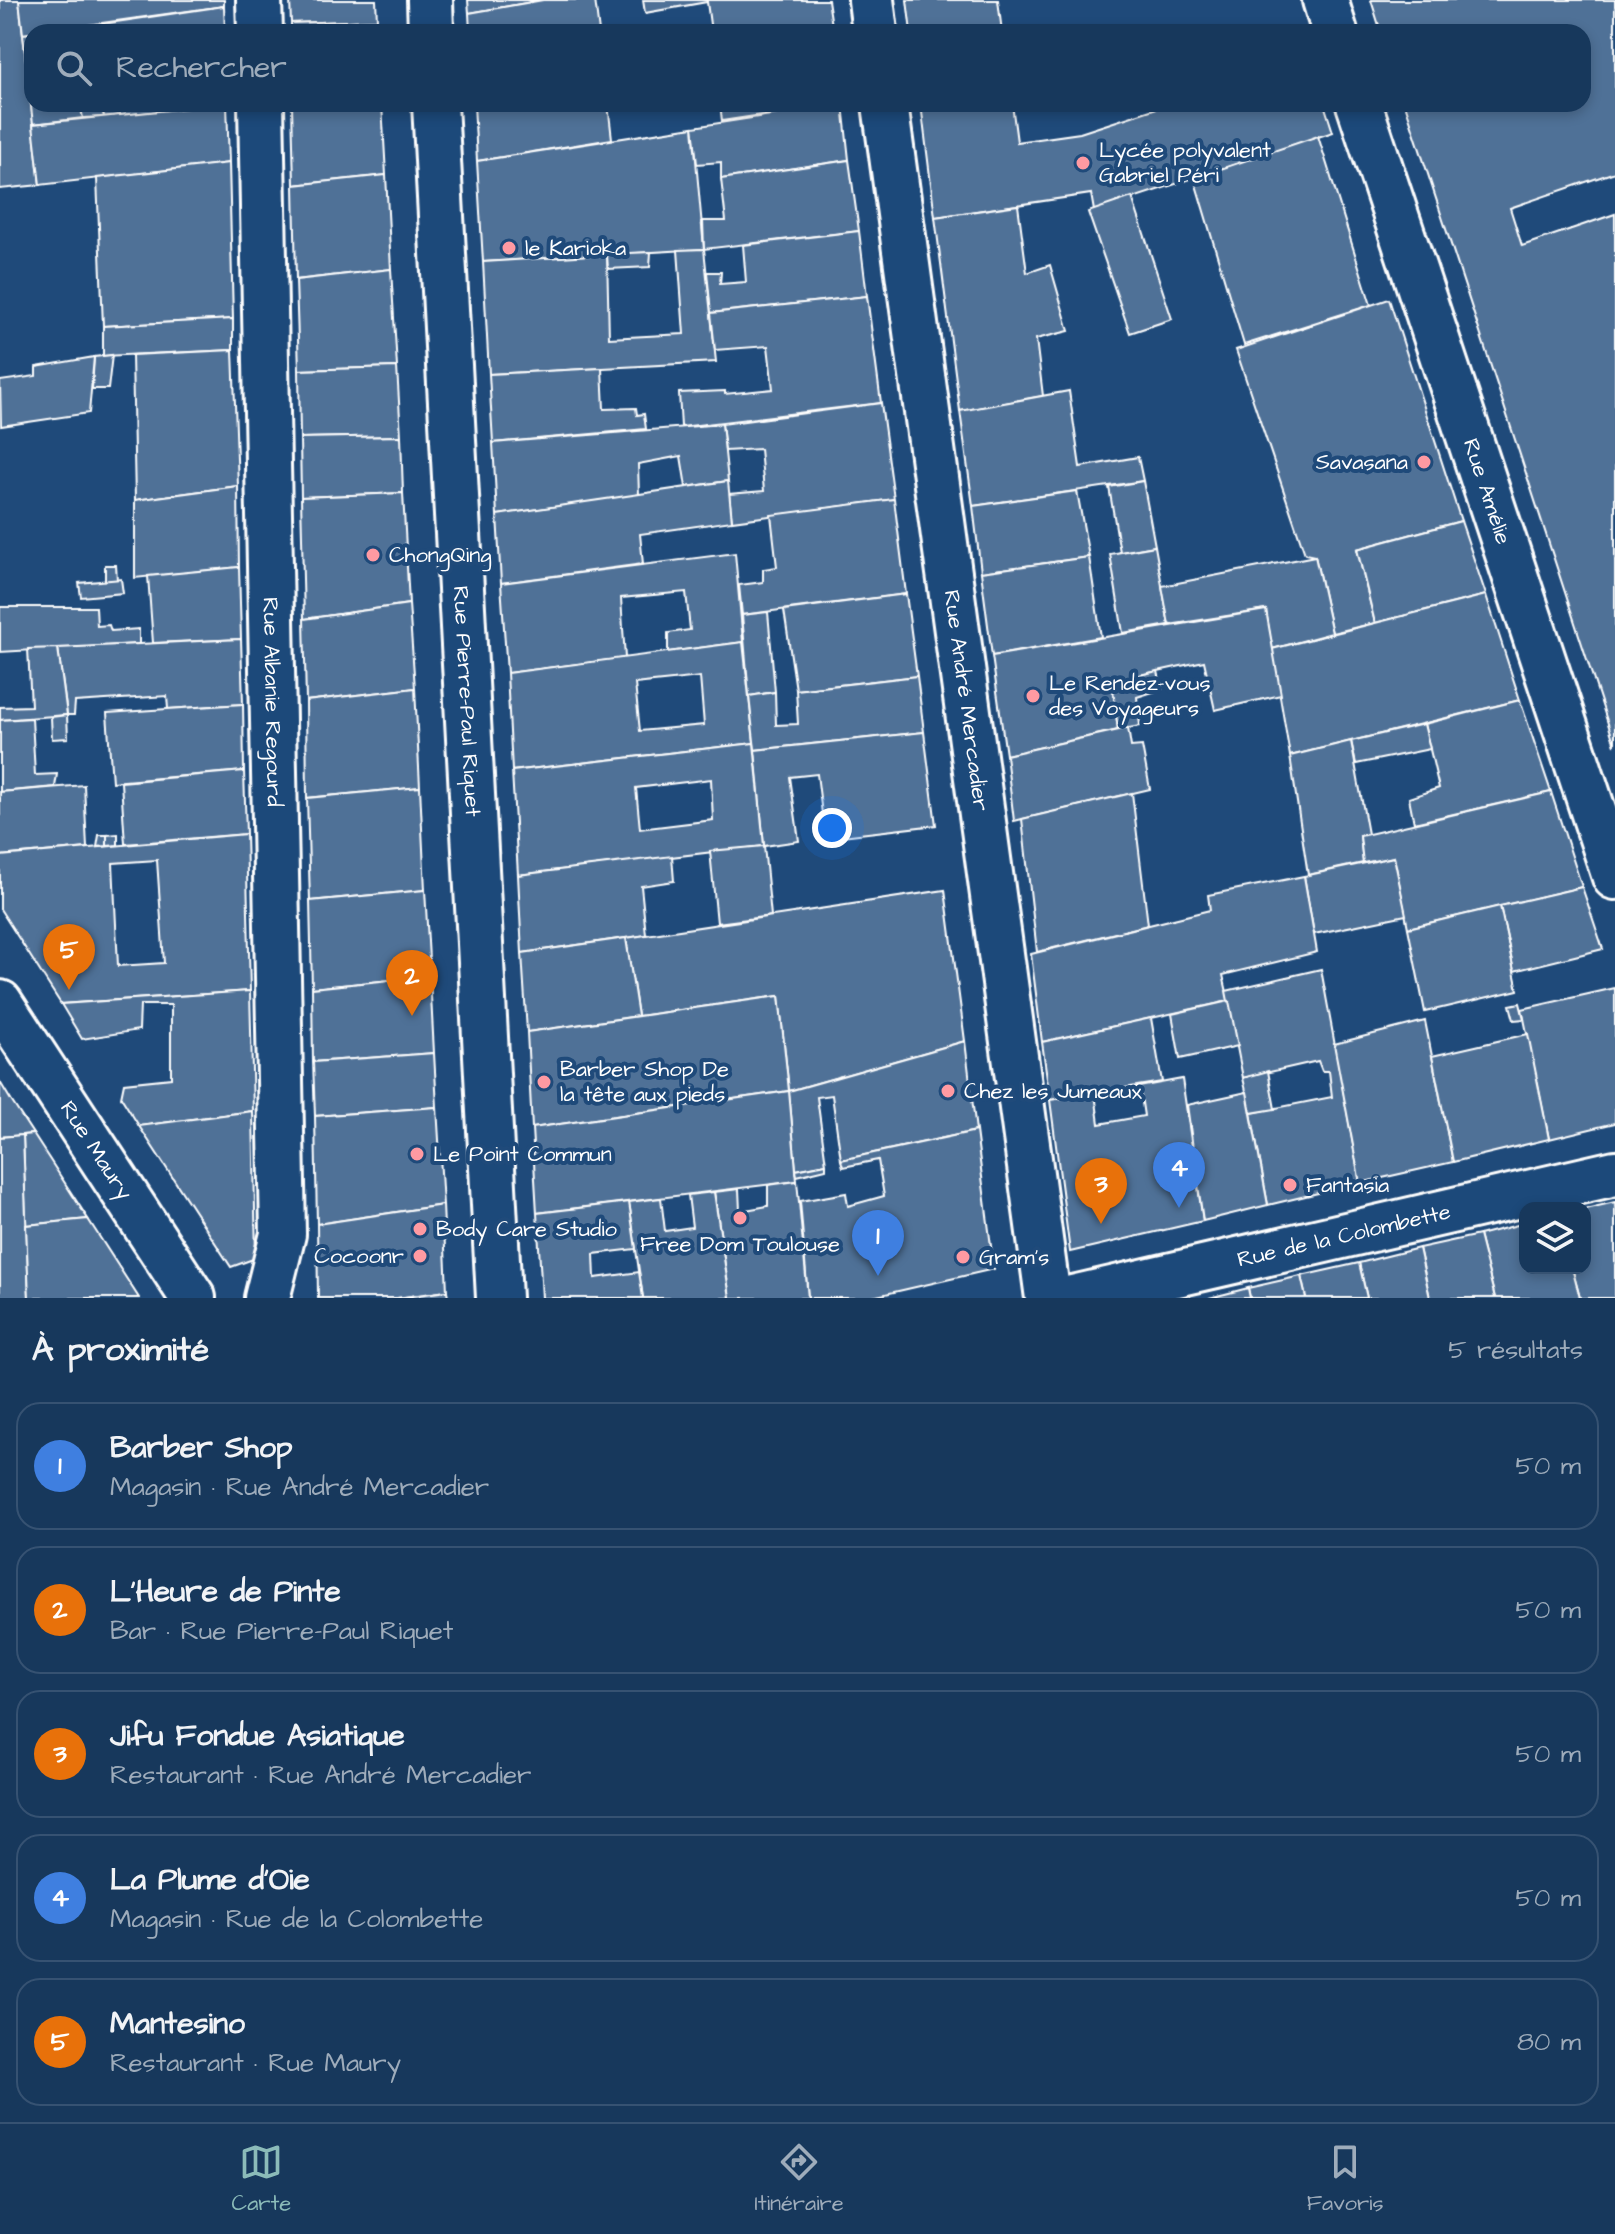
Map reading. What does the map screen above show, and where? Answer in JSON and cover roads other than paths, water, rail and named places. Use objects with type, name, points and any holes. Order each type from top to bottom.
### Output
[{"type":"street","points":[[259,0],[260,24]]},
{"type":"street","points":[[430,0],[431,24]]},
{"type":"street","points":[[871,0],[874,24]]},
{"type":"street","points":[[1325,0],[1332,24]]},
{"type":"street","name":"Rue Albanie Regourd","points":[[261,112],[283,1234],[267,1298]]},
{"type":"street","name":"Rue Pierre-Paul Riquet","points":[[435,112],[499,1298]]},
{"type":"street","name":"Rue André Mercadier","points":[[886,112],[1048,1298]]},
{"type":"street","name":"Rue Amélie","points":[[1362,112],[1615,877]]},
{"type":"street","name":"Rue Maury","points":[[0,1003],[193,1298]]},
{"type":"street","name":"Rue de la Colombette","points":[[1073,1298],[1615,1173]]},
{"type":"place","name":"Lycée polyvalent Gabriel Péri","points":[[1083,163]]},
{"type":"place","name":"le Karioka","points":[[509,248]]},
{"type":"place","name":"Savasana","points":[[1424,462]]},
{"type":"place","name":"ChongQing","points":[[373,555]]},
{"type":"place","name":"Le Rendez-vous des Voyageurs","points":[[1033,696]]},
{"type":"place","name":"Mantesino","points":[[69,990]]},
{"type":"place","name":"L'Heure de Pinte","points":[[412,1016]]},
{"type":"place","name":"Barber Shop De la tête aux pieds","points":[[544,1082]]},
{"type":"place","name":"Chez les Jumeaux","points":[[948,1091]]},
{"type":"place","name":"Le Point Commun","points":[[417,1154]]},
{"type":"place","name":"Fantasia","points":[[1290,1185]]},
{"type":"place","name":"La Plume d'Oie","points":[[1179,1208]]},
{"type":"place","name":"Free Dom Toulouse","points":[[740,1218]]},
{"type":"place","name":"Jifu Fondue Asiatique","points":[[1101,1224]]},
{"type":"place","name":"Body Care Studio","points":[[420,1229]]},
{"type":"place","name":"Cocoonr","points":[[420,1256]]},
{"type":"place","name":"Gram’s","points":[[963,1257]]},
{"type":"place","name":"Barber Shop","points":[[878,1276]]}]
